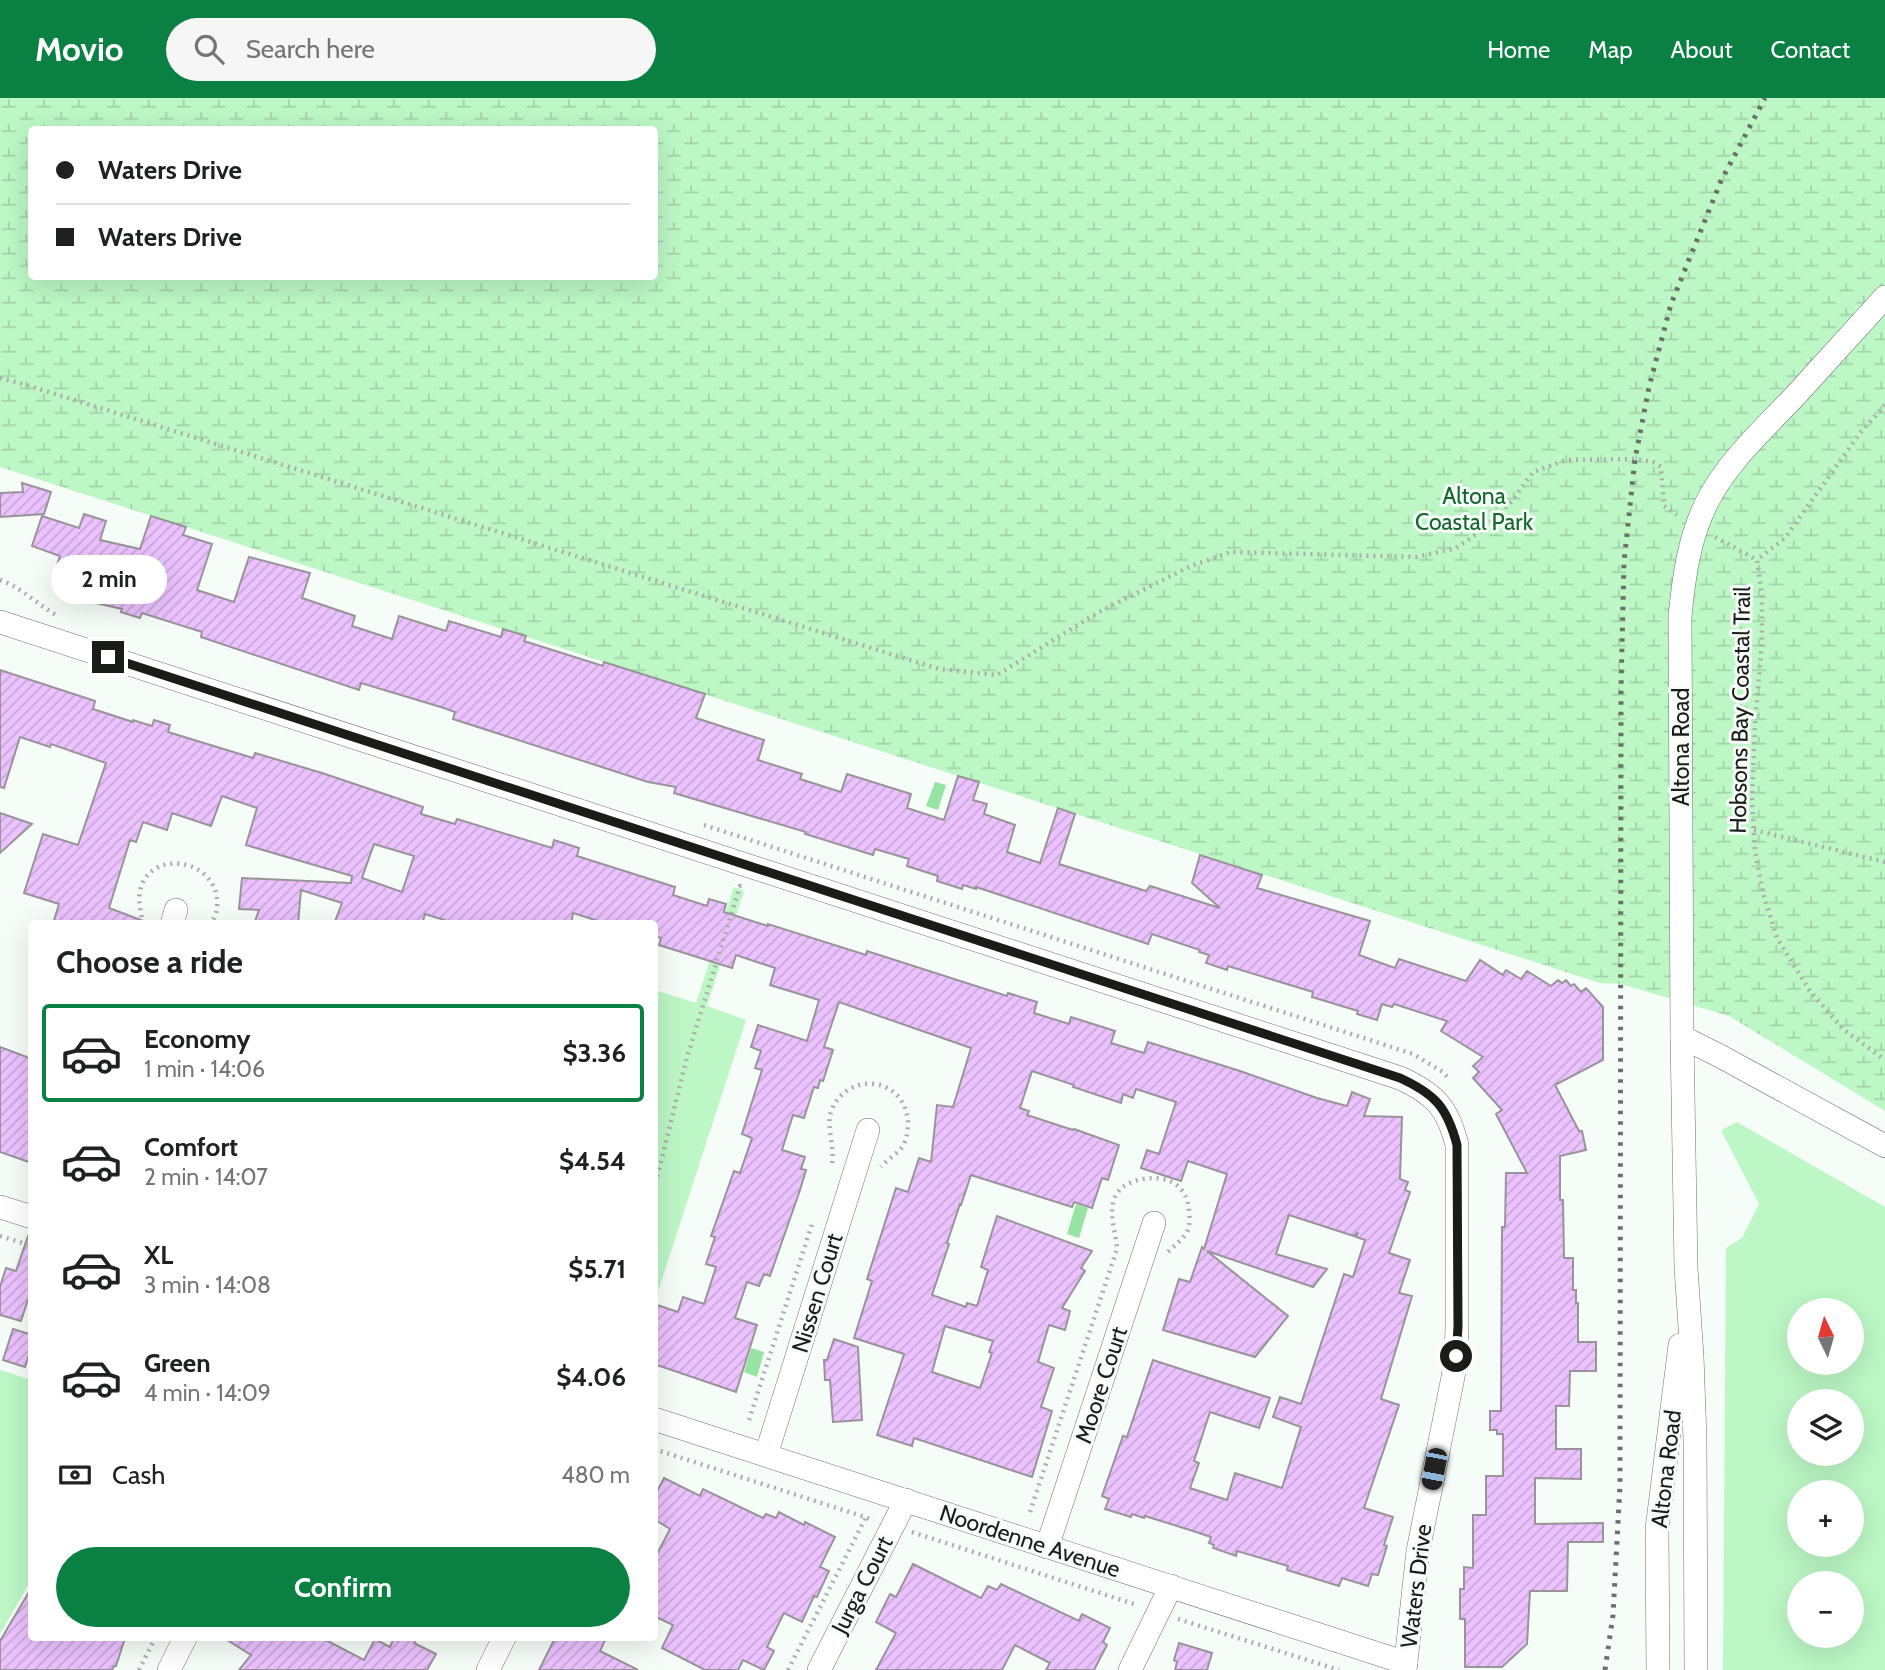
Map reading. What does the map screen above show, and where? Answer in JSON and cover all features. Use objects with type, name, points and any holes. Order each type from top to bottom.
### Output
[{"type":"street","name":"Altona Road","points":[[1696,1670],[1695,1440],[1686,1268],[1682,1037],[1680,616],[1689,554],[1697,526],[1725,473],[1885,297]]},
{"type":"street","name":"Waters Drive","points":[[0,622],[1387,1074],[1422,1088],[1435,1099],[1445,1113],[1457,1145],[1458,1327],[1453,1377],[1418,1551],[1405,1667]]},
{"type":"street","points":[[1682,1037],[1885,1146]]},
{"type":"street","name":"Nissen Court","points":[[766,1455],[869,1130]]},
{"type":"street","points":[[0,1207],[28,1216]]},
{"type":"street","name":"Moore Court","points":[[1047,1546],[1154,1223]]},
{"type":"street","name":"Altona Road","points":[[1658,1670],[1659,1512],[1677,1373],[1686,1268]]},
{"type":"street","name":"Noordenne Avenue","points":[[658,1420],[1047,1546],[1405,1667]]},
{"type":"street","name":"Jurga Court","points":[[819,1670],[906,1500]]},
{"type":"street","points":[[1130,1670],[1171,1587]]},
{"type":"street","points":[[169,1670],[184,1641]]},
{"type":"street","points":[[488,1670],[502,1641]]},
{"type":"path","points":[[0,378],[939,668],[997,676],[1097,613],[1191,566],[1231,552],[1417,556],[1456,548],[1483,529],[1513,501],[1533,472],[1566,460],[1635,459],[1653,462],[1661,467],[1664,506],[1757,560]]},
{"type":"path","name":"Hobsons Bay Coastal Trail","points":[[1885,405],[1860,433],[1785,538],[1757,560],[1762,595],[1762,630],[1752,799],[1755,850],[1763,893],[1777,938],[1810,991],[1843,1029],[1885,1060]]},
{"type":"path","points":[[0,580],[24,592],[39,605],[58,615]]},
{"type":"path","points":[[697,822],[1413,1054],[1443,1072],[1450,1080]]},
{"type":"path","points":[[1754,830],[1885,862]]},
{"type":"path","points":[[658,1174],[687,1057],[740,886],[751,890]]},
{"type":"path","points":[[0,1236],[28,1245]]},
{"type":"path","points":[[658,1450],[1339,1670]]},
{"type":"path","points":[[788,1670],[866,1517]]},
{"type":"path","points":[[139,1670],[154,1641]]},
{"type":"green space","name":"Altona Coastal Park","points":[[0,98],[1885,98],[1885,1111],[1729,1016],[1621,984],[1600,983],[0,467]]},
{"type":"green space","points":[[734,887],[744,891],[707,1006],[746,1020],[658,1292],[658,991],[696,1003]]},
{"type":"green space","points":[[1737,1122],[1885,1207],[1885,1670],[1723,1670],[1726,1248],[1742,1238],[1759,1204],[1721,1130]]},
{"type":"green space","points":[[0,1370],[28,1379],[28,1585],[0,1634]]},
{"type":"shaded area","points":[[935,782],[946,785],[938,810],[926,806]]},
{"type":"shaded area","points":[[1076,1204],[1088,1208],[1079,1238],[1067,1234]]},
{"type":"shaded area","points":[[751,1348],[764,1352],[757,1377],[744,1372]]},
{"type":"building","points":[[22,483],[51,492],[44,514],[0,517],[0,493],[23,492]]},
{"type":"building","points":[[84,514],[106,521],[100,540],[140,549],[151,516],[186,527],[183,535],[212,544],[197,590],[234,602],[249,557],[310,573],[302,598],[355,616],[352,626],[392,639],[399,616],[446,631],[449,621],[501,637],[503,629],[526,636],[524,641],[603,666],[604,662],[705,694],[696,718],[764,740],[758,760],[802,774],[800,779],[841,792],[847,774],[911,794],[907,808],[944,820],[958,776],[979,782],[973,800],[987,804],[984,814],[1015,825],[1007,852],[1040,863],[1058,808],[1075,814],[1059,864],[1146,891],[1150,886],[1220,908],[1192,883],[1200,855],[1262,875],[1257,888],[1370,921],[1359,955],[1395,968],[1399,959],[1466,981],[1480,960],[1503,975],[1506,970],[1521,979],[1527,971],[1551,986],[1558,980],[1562,983],[1566,980],[1581,992],[1586,988],[1603,1007],[1603,1060],[1555,1085],[1579,1131],[1582,1131],[1586,1150],[1560,1156],[1560,1200],[1563,1200],[1564,1258],[1573,1258],[1573,1290],[1576,1290],[1578,1303],[1578,1342],[1596,1342],[1596,1371],[1570,1371],[1569,1406],[1556,1406],[1556,1449],[1581,1449],[1581,1479],[1535,1478],[1535,1524],[1603,1523],[1603,1542],[1568,1542],[1567,1591],[1530,1591],[1527,1644],[1502,1667],[1465,1667],[1465,1619],[1460,1619],[1460,1589],[1464,1589],[1464,1567],[1473,1568],[1473,1515],[1486,1515],[1486,1476],[1503,1476],[1503,1434],[1490,1430],[1490,1411],[1501,1411],[1502,1227],[1505,1227],[1506,1173],[1527,1173],[1496,1114],[1502,1110],[1473,1078],[1479,1072],[1473,1066],[1483,1057],[1441,1031],[1447,1021],[1394,1004],[1392,1007],[1382,1004],[1377,1020],[1357,1014],[1358,1011],[1312,997],[1313,992],[1228,966],[1227,970],[1206,963],[1209,955],[1199,952],[1200,950],[1152,934],[1148,944],[976,887],[963,885],[962,889],[937,881],[938,876],[907,866],[909,859],[875,849],[873,855],[674,793],[676,787],[648,782],[453,719],[455,712],[444,708],[361,683],[359,690],[201,637],[202,632],[142,613],[140,618],[121,612],[122,609],[87,601],[92,579],[56,568],[60,556],[32,546],[42,516],[79,528]]},
{"type":"building","points":[[0,670],[95,701],[93,709],[133,722],[152,726],[154,720],[170,725],[168,732],[253,758],[255,753],[423,807],[421,814],[455,824],[457,819],[552,848],[554,840],[579,848],[577,856],[675,887],[673,895],[707,906],[709,899],[726,904],[724,912],[768,926],[866,955],[867,951],[1007,996],[1008,993],[1037,1002],[1034,1013],[1069,1024],[1071,1017],[1115,1031],[1111,1043],[1144,1053],[1148,1042],[1347,1106],[1352,1092],[1370,1099],[1364,1116],[1402,1117],[1400,1179],[1408,1182],[1405,1190],[1410,1192],[1389,1253],[1410,1260],[1399,1293],[1412,1296],[1381,1399],[1399,1405],[1364,1508],[1393,1517],[1378,1575],[1372,1574],[1368,1586],[1342,1578],[1339,1586],[1287,1570],[1288,1566],[1237,1551],[1236,1556],[1213,1548],[1214,1545],[1209,1543],[1211,1537],[1190,1530],[1145,1516],[1144,1518],[1132,1514],[1131,1517],[1105,1509],[1109,1499],[1102,1496],[1123,1436],[1127,1437],[1153,1360],[1270,1398],[1259,1428],[1210,1412],[1194,1461],[1199,1463],[1190,1488],[1227,1500],[1235,1473],[1282,1488],[1301,1427],[1273,1417],[1280,1397],[1301,1404],[1344,1274],[1353,1277],[1365,1240],[1356,1237],[1358,1232],[1354,1236],[1289,1215],[1276,1254],[1327,1269],[1313,1287],[1207,1251],[1288,1316],[1255,1357],[1163,1330],[1179,1279],[1190,1282],[1202,1247],[1204,1249],[1227,1174],[1188,1161],[1181,1181],[1141,1168],[1147,1150],[1159,1154],[1176,1102],[1136,1089],[1133,1098],[1123,1094],[1121,1103],[1032,1071],[1020,1108],[1029,1111],[1027,1115],[1119,1145],[1108,1180],[1102,1178],[1092,1208],[1074,1202],[1072,1207],[971,1175],[932,1295],[966,1307],[967,1303],[977,1306],[988,1270],[981,1267],[997,1216],[1092,1251],[1081,1268],[1085,1271],[1062,1308],[1070,1311],[1065,1330],[1049,1325],[1038,1362],[1054,1368],[1041,1407],[1052,1411],[1032,1477],[914,1438],[912,1446],[877,1435],[904,1354],[854,1338],[872,1281],[867,1279],[896,1188],[908,1192],[919,1158],[931,1162],[937,1105],[953,1107],[971,1048],[839,1002],[824,1047],[833,1050],[823,1081],[820,1080],[818,1088],[814,1087],[804,1118],[793,1115],[782,1150],[805,1157],[801,1169],[806,1170],[800,1190],[770,1276],[764,1274],[759,1286],[747,1282],[735,1318],[757,1325],[736,1392],[658,1365],[658,1305],[678,1312],[683,1297],[704,1304],[716,1267],[706,1264],[715,1237],[711,1236],[734,1171],[740,1173],[752,1138],[742,1134],[762,1070],[755,1068],[761,1051],[751,1047],[758,1025],[807,1041],[819,1000],[770,985],[775,968],[736,955],[732,968],[659,945],[661,938],[658,937],[658,920],[595,920],[573,913],[572,920],[444,920],[425,914],[423,920],[336,920],[342,903],[301,890],[298,920],[255,920],[259,910],[239,909],[242,878],[351,883],[352,876],[246,845],[257,808],[222,796],[211,826],[172,813],[167,830],[143,822],[136,842],[130,840],[109,908],[141,920],[54,920],[59,904],[24,893],[43,834],[78,845],[106,763],[51,744],[50,747],[20,737],[4,788],[0,787]],"holes":[[[374,844],[414,856],[402,892],[362,878]],[[945,1326],[993,1341],[989,1352],[992,1353],[980,1388],[932,1372]]]},
{"type":"building","points":[[0,813],[32,824],[0,853]]},
{"type":"building","points":[[0,1047],[28,1058],[28,1162],[0,1152]]},
{"type":"building","points":[[28,1236],[28,1299],[21,1321],[0,1315],[0,1287],[6,1268],[16,1271]]},
{"type":"building","points":[[13,1329],[28,1334],[28,1358],[25,1367],[3,1360]]},
{"type":"building","points":[[834,1339],[858,1347],[862,1420],[833,1422],[830,1380],[825,1380],[824,1360],[827,1360]]},
{"type":"building","points":[[664,1478],[700,1496],[703,1489],[763,1518],[766,1514],[776,1518],[779,1512],[835,1537],[820,1567],[829,1571],[817,1597],[814,1596],[802,1622],[784,1613],[767,1647],[774,1651],[764,1670],[743,1660],[738,1670],[705,1670],[662,1648],[673,1625],[658,1618],[658,1552],[670,1529],[658,1522],[658,1489]]},
{"type":"building","points":[[913,1564],[981,1598],[988,1586],[997,1590],[1001,1584],[1079,1621],[1082,1614],[1110,1628],[1103,1642],[1107,1645],[1094,1670],[1046,1670],[1050,1663],[1015,1645],[1002,1670],[876,1670],[896,1633],[876,1622],[890,1594],[896,1597]]},
{"type":"building","points":[[28,1594],[28,1641],[124,1641],[116,1666],[112,1670],[0,1670],[0,1641]]},
{"type":"building","points":[[229,1641],[328,1641],[364,1660],[374,1641],[390,1647],[393,1641],[415,1641],[414,1643],[436,1654],[427,1670],[239,1670],[251,1655]]},
{"type":"building","points":[[554,1641],[605,1641],[600,1651],[638,1670],[539,1670]]},
{"type":"building","points":[[1179,1643],[1212,1653],[1207,1670],[1175,1670],[1177,1662],[1174,1660]]},
{"type":"railway","points":[[1605,1670],[1613,1615],[1620,1485],[1621,688],[1624,562],[1635,459],[1649,387],[1671,304],[1721,181],[1765,98]]},
{"type":"route","points":[[108,657],[1400,1078],[1422,1088],[1435,1099],[1445,1113],[1457,1145],[1456,1356]]}]
